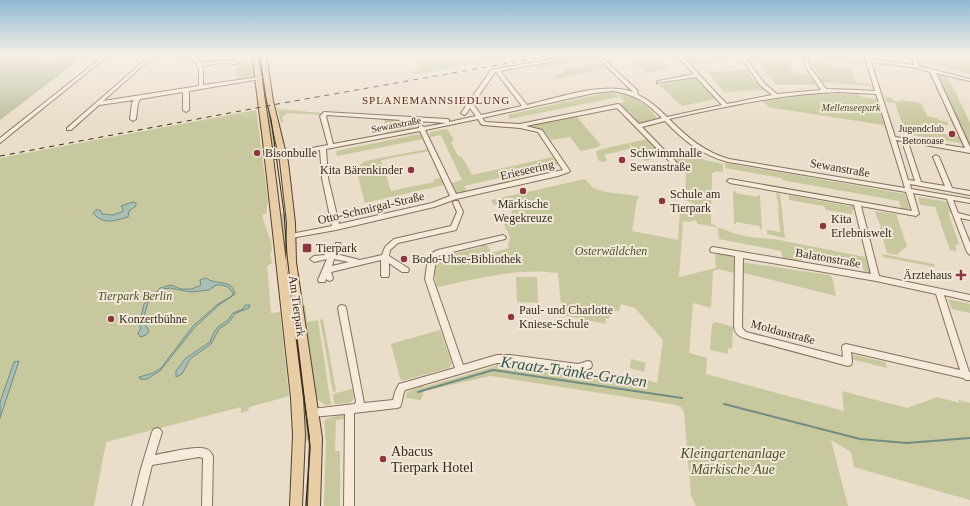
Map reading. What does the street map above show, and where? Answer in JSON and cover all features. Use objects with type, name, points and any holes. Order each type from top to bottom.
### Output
[{"type":"main road","name":"Am Tierpark","points":[[258,78],[299,412],[299,457],[296,506]]},
{"type":"main road","name":"Am Tierpark","points":[[266,78],[290,204],[291,262],[317,444],[314,506]]},
{"type":"street","points":[[0,141],[79,78]]},
{"type":"street","points":[[69,129],[127,78]]},
{"type":"street","points":[[201,78],[201,88]]},
{"type":"street","points":[[97,104],[261,78]]},
{"type":"street","points":[[464,113],[471,105],[488,78]]},
{"type":"street","points":[[505,78],[526,107]]},
{"type":"street","name":"Sewanstraße","points":[[621,78],[635,91],[636,94]]},
{"type":"street","points":[[659,82],[683,78]]},
{"type":"street","points":[[700,78],[725,105]]},
{"type":"street","points":[[758,78],[762,84],[775,95]]},
{"type":"street","points":[[815,78],[825,91]]},
{"type":"street","points":[[730,181],[916,214],[873,78]]},
{"type":"street","points":[[935,78],[969,151]]},
{"type":"street","name":"Sewanstraße","points":[[269,158],[422,130],[606,89],[636,94],[643,98],[700,150],[718,157],[758,167],[769,167],[970,201]]},
{"type":"street","points":[[186,90],[186,110]]},
{"type":"street","points":[[639,126],[665,118],[775,95],[825,91],[878,93]]},
{"type":"street","points":[[133,119],[135,103],[138,98]]},
{"type":"street","points":[[471,105],[479,118]]},
{"type":"street","points":[[520,126],[616,106],[621,108],[675,164]]},
{"type":"street","points":[[331,147],[323,116],[326,113],[447,120]]},
{"type":"street","points":[[385,275],[384,257],[387,249],[396,242],[458,226],[463,212],[455,200],[416,118]]},
{"type":"street","name":"Erieseering","points":[[455,200],[558,174],[567,170],[543,134],[534,129],[520,126],[483,123],[479,118]]},
{"type":"street","points":[[892,138],[969,151]]},
{"type":"street","points":[[904,140],[919,184]]},
{"type":"street","points":[[323,148],[325,178],[336,228]]},
{"type":"street","points":[[936,157],[949,189]]},
{"type":"street","points":[[905,181],[970,193]]},
{"type":"street","points":[[949,198],[967,235],[970,252]]},
{"type":"street","name":"Otto-Schmirgal-Straße","points":[[291,236],[336,228],[455,200]]},
{"type":"street","points":[[857,203],[876,278]]},
{"type":"street","points":[[956,215],[970,218]]},
{"type":"street","points":[[460,369],[429,279],[432,259],[434,255],[438,253],[503,237]]},
{"type":"street","points":[[323,279],[328,270],[335,246]]},
{"type":"street","points":[[323,249],[332,256]]},
{"type":"street","name":"Balatonstraße","points":[[713,250],[739,256],[876,278],[970,298]]},
{"type":"street","points":[[314,259],[332,256],[360,262]]},
{"type":"street","name":"Moldaustraße","points":[[739,256],[738,327],[740,333],[848,362],[846,347],[968,376]]},
{"type":"street","points":[[328,270],[384,257],[405,270]]},
{"type":"street","points":[[939,291],[968,376]]},
{"type":"street","points":[[342,308],[360,401],[355,408],[349,506]]},
{"type":"street","points":[[312,413],[397,404],[399,392],[402,387],[497,359],[578,368],[588,365]]},
{"type":"street","points":[[137,506],[144,472],[149,461],[157,432]]},
{"type":"street","points":[[149,461],[199,452],[205,453],[208,456],[207,506]]},
{"type":"green space","points":[[0,78],[56,78],[0,120]]},
{"type":"green space","points":[[237,78],[253,78],[253,78],[237,81]]},
{"type":"green space","points":[[691,78],[697,78],[715,99],[682,106],[659,85]]},
{"type":"green space","points":[[712,78],[752,78],[764,90],[724,92]]},
{"type":"green space","points":[[771,78],[811,78],[817,85],[776,85]]},
{"type":"green space","points":[[817,78],[854,78],[856,82],[870,84],[872,86],[820,82]]},
{"type":"green space","points":[[936,78],[947,78],[953,87],[970,123],[970,148]]},
{"type":"green space","points":[[264,80],[266,96],[274,123],[278,152],[272,153],[261,81]]},
{"type":"green space","points":[[604,93],[615,93],[619,97],[510,119],[508,115]]},
{"type":"green space","points":[[617,93],[640,101],[654,113],[657,118],[641,123],[638,122],[629,111],[627,111],[619,103],[625,102]]},
{"type":"green space","name":"Mellenseepark","points":[[820,94],[857,94],[858,96],[876,99],[884,125],[773,108],[769,107],[762,101]]},
{"type":"green space","points":[[885,97],[892,98],[893,101],[901,102],[900,100],[921,103],[927,116],[947,122],[948,125],[939,124],[941,128],[945,130],[933,128],[934,132],[961,137],[966,147],[963,147],[961,143],[906,134],[895,103],[887,102]]},
{"type":"green space","points":[[278,107],[279,109],[322,113],[321,115],[288,113],[282,117],[283,123],[281,122]]},
{"type":"green space","name":"Tierpark Berlin","points":[[256,110],[268,200],[266,214],[262,215],[271,239],[272,251],[270,252],[272,263],[267,266],[271,313],[280,312],[289,396],[249,407],[248,411],[241,413],[241,407],[106,442],[94,506],[0,506],[0,158]]},
{"type":"green space","points":[[575,115],[601,145],[598,146],[599,147],[581,151],[570,137],[551,140],[544,131],[530,125]]},
{"type":"green space","points":[[384,119],[412,120],[417,126],[414,128],[386,133]]},
{"type":"green space","points":[[447,129],[454,140],[451,142],[458,156],[462,157],[472,175],[553,157],[560,164],[464,186],[467,192],[459,194],[456,193],[452,183],[462,180],[441,135],[430,137],[430,132]]},
{"type":"green space","points":[[419,134],[423,139],[337,156],[336,151]]},
{"type":"green space","points":[[648,139],[663,156],[645,161],[629,143]]},
{"type":"green space","points":[[628,143],[632,148],[604,155],[607,160],[606,161],[602,162],[598,160],[596,152],[598,150]]},
{"type":"green space","points":[[428,149],[429,151],[381,160],[391,191],[434,182],[434,179],[441,178],[444,185],[365,203],[356,168],[365,161]]},
{"type":"green space","points":[[692,149],[704,160],[723,164],[723,172],[717,171],[712,173],[711,224],[717,226],[698,224],[695,220],[690,222],[683,221],[679,277],[716,268],[715,255],[717,254],[730,255],[735,258],[734,273],[719,269],[713,271],[711,308],[693,303],[689,353],[707,358],[706,374],[844,411],[842,391],[907,408],[938,397],[959,403],[959,400],[970,403],[970,500],[854,467],[851,452],[831,440],[848,506],[696,506],[691,496],[684,412],[681,407],[677,405],[490,376],[424,391],[421,400],[406,398],[407,392],[423,385],[424,387],[496,366],[496,363],[503,362],[604,376],[605,373],[634,376],[657,383],[663,340],[635,308],[621,304],[619,311],[611,310],[609,318],[605,319],[606,324],[562,315],[558,273],[513,273],[482,277],[437,287],[435,276],[437,259],[481,247],[480,245],[483,244],[488,246],[491,253],[509,248],[510,237],[504,224],[512,222],[511,202],[493,205],[491,200],[585,179],[593,188],[606,192],[639,196],[637,199],[632,231],[678,240],[680,210],[695,213],[695,204],[685,199],[686,174],[671,154]]},
{"type":"green space","points":[[725,163],[905,194],[910,209],[901,209],[899,201],[725,168]]},
{"type":"green space","points":[[733,191],[736,193],[757,197],[757,195],[760,196],[762,229],[760,229],[759,226],[736,222],[736,224],[734,224]]},
{"type":"green space","points":[[776,193],[780,194],[785,238],[767,234],[767,230],[780,232],[779,209]]},
{"type":"green space","points":[[789,195],[849,206],[851,206],[851,204],[855,204],[855,210],[852,210],[853,214],[826,210],[824,206],[789,200]]},
{"type":"green space","points":[[918,197],[949,202],[952,213],[948,212],[959,244],[955,245],[957,251],[950,250],[935,207],[920,205]]},
{"type":"green space","points":[[875,211],[896,214],[907,246],[897,255],[887,253],[881,227]]},
{"type":"green space","points":[[288,212],[313,439],[302,442],[278,214]]},
{"type":"green space","points":[[718,228],[755,238],[774,239],[865,257],[868,258],[872,274],[864,273],[862,263],[801,252],[802,262],[783,259],[781,251],[719,239]]},
{"type":"green space","points":[[882,254],[934,264],[935,267],[883,257]]},
{"type":"green space","points":[[741,262],[829,275],[832,277],[836,296],[741,272]]},
{"type":"green space","points":[[516,277],[537,277],[538,303],[517,302]]},
{"type":"green space","points":[[948,299],[970,304],[970,313],[952,309]]},
{"type":"green space","points":[[305,305],[307,322],[318,320],[331,405],[325,405],[317,399],[303,306]]},
{"type":"green space","points":[[323,319],[336,391],[333,392],[320,320]]},
{"type":"green space","points":[[716,322],[733,327],[732,349],[728,348],[728,354],[710,350],[712,324]]},
{"type":"green space","points":[[440,330],[452,363],[449,368],[401,381],[391,344]]},
{"type":"green space","points":[[851,354],[885,362],[887,368],[851,359]]},
{"type":"green space","points":[[631,359],[646,363],[644,372],[630,368]]},
{"type":"green space","points":[[351,389],[353,390],[354,398],[350,403],[334,403],[333,394]]},
{"type":"green space","points":[[341,415],[344,416],[344,419],[336,420],[335,451],[340,451],[340,506],[324,506],[326,442],[324,422],[326,419]]},
{"type":"shaded area","points":[[133,202],[136,203],[136,206],[129,211],[128,217],[113,221],[105,221],[93,213],[96,210],[100,210],[102,214],[113,215],[122,212],[123,209],[121,206]]},
{"type":"shaded area","points":[[206,278],[214,282],[231,286],[235,294],[219,305],[195,327],[160,371],[147,379],[140,379],[139,377],[153,373],[161,368],[193,326],[218,304],[232,296],[233,293],[228,287],[222,285],[216,285],[209,290],[191,292],[170,288],[163,289],[148,302],[143,320],[149,331],[146,335],[140,337],[138,333],[141,328],[138,322],[144,304],[160,288],[171,285],[181,289],[192,289],[201,285],[200,280]]},
{"type":"shaded area","points":[[245,305],[250,305],[249,308],[236,313],[228,323],[219,329],[211,344],[190,359],[182,374],[176,377],[176,371],[186,358],[210,342],[218,327],[228,320],[233,313],[243,309]]},
{"type":"shaded area","points":[[19,361],[0,418],[0,402],[14,362]]},
{"type":"waterway","name":"Kraatz-Tränke-Graben","points":[[418,392],[493,370],[682,398]]},
{"type":"waterway","name":"Kraatz-Tränke-Graben","points":[[724,404],[860,439],[907,443],[970,438]]},
{"type":"tram line","points":[[263,78],[265,96],[271,119],[284,213],[294,315]]},
{"type":"tram line","points":[[294,314],[310,447],[306,506]]},
{"type":"railway","points":[[0,156],[427,78]]},
{"type":"place","name":"Jugendclub Betonoase","points":[[952,134]]},
{"type":"place","name":"Bisonbulle","points":[[257,153]]},
{"type":"place","name":"Schwimmhalle Sewanstraße","points":[[622,160]]},
{"type":"place","name":"Kita Bärenkinder","points":[[411,170]]},
{"type":"place","name":"Märkische Wegekreuze","points":[[523,191]]},
{"type":"place","name":"Schule am Tierpark","points":[[662,201]]},
{"type":"place","name":"Kita Erlebniswelt","points":[[823,226]]},
{"type":"place","name":"Tierpark","points":[[307,248]]},
{"type":"place","name":"Bodo-Uhse-Bibliothek","points":[[404,259]]},
{"type":"place","name":"Ärztehaus","points":[[961,275]]},
{"type":"place","name":"Paul- und Charlotte Kniese-Schule","points":[[511,317]]},
{"type":"place","name":"Konzertbühne","points":[[111,319]]},
{"type":"place","name":"Abacus Tierpark Hotel","points":[[383,459]]},
{"type":"district","name":"SPLANEMANNSIEDLUNG","points":[[436,100]]},
{"type":"park label","name":"Osterwäldchen","points":[[611,251]]},
{"type":"park label","name":"Kleingartenanlage Märkische Aue","points":[[733,462]]}]
